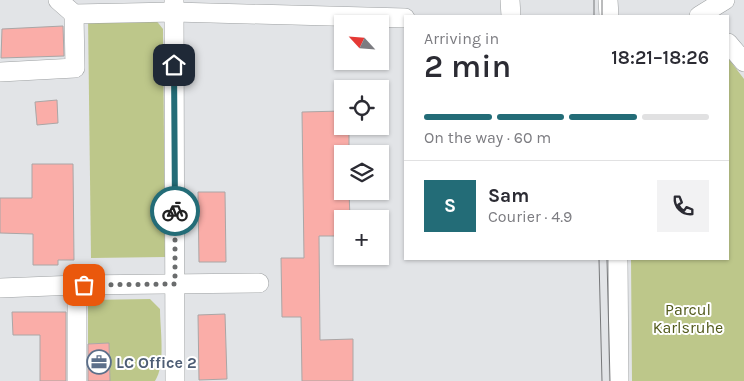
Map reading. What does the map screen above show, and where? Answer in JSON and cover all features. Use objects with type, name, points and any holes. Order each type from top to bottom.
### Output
[{"type":"street","points":[[58,0],[74,14],[174,6],[404,18]]},
{"type":"street","points":[[510,0],[511,15]]},
{"type":"street","points":[[608,0],[609,15]]},
{"type":"street","points":[[701,15],[725,0]]},
{"type":"street","points":[[174,6],[175,381]]},
{"type":"street","points":[[0,72],[75,68],[74,14]]},
{"type":"street","points":[[729,44],[744,62]]},
{"type":"street","points":[[618,260],[619,381]]},
{"type":"street","points":[[0,288],[76,285],[260,283]]},
{"type":"street","points":[[76,285],[77,381]]},
{"type":"green space","points":[[88,17],[155,19],[163,29],[165,257],[91,258]]},
{"type":"green space","name":"Parcul Karlsruhe","points":[[729,59],[744,79],[744,381],[632,381],[631,260],[729,260]]},
{"type":"green space","points":[[150,299],[160,309],[162,346],[160,366],[155,381],[110,381],[109,343],[88,344],[88,300]]},
{"type":"building","points":[[63,26],[64,56],[1,58],[2,29]]},
{"type":"building","points":[[57,100],[58,123],[37,125],[35,102]]},
{"type":"building","points":[[334,111],[334,135],[349,135],[349,145],[334,145],[334,200],[349,200],[350,210],[334,210],[334,236],[319,236],[320,340],[353,339],[353,381],[302,381],[301,317],[282,317],[281,258],[304,258],[302,112]]},
{"type":"building","points":[[32,164],[73,164],[74,260],[58,260],[58,265],[33,265],[33,234],[0,233],[0,198],[32,198]]},
{"type":"building","points":[[198,192],[225,192],[226,262],[199,262]]},
{"type":"building","points":[[12,312],[66,312],[66,381],[40,381],[40,335],[13,335]]},
{"type":"building","points":[[225,314],[227,379],[199,380],[198,315]]},
{"type":"building","name":"LC Office 2","points":[[109,343],[110,381],[88,381],[88,344]]},
{"type":"tram line","points":[[594,0],[594,15]]},
{"type":"tram line","points":[[602,0],[602,15]]},
{"type":"tram line","points":[[599,260],[602,381]]},
{"type":"tram line","points":[[607,260],[610,381]]},
{"type":"way so far","points":[[84,285],[175,284],[175,211]]},
{"type":"place","name":"LC Office 2","points":[[99,362]]},
{"type":"route","points":[[174,65],[175,211]]}]
